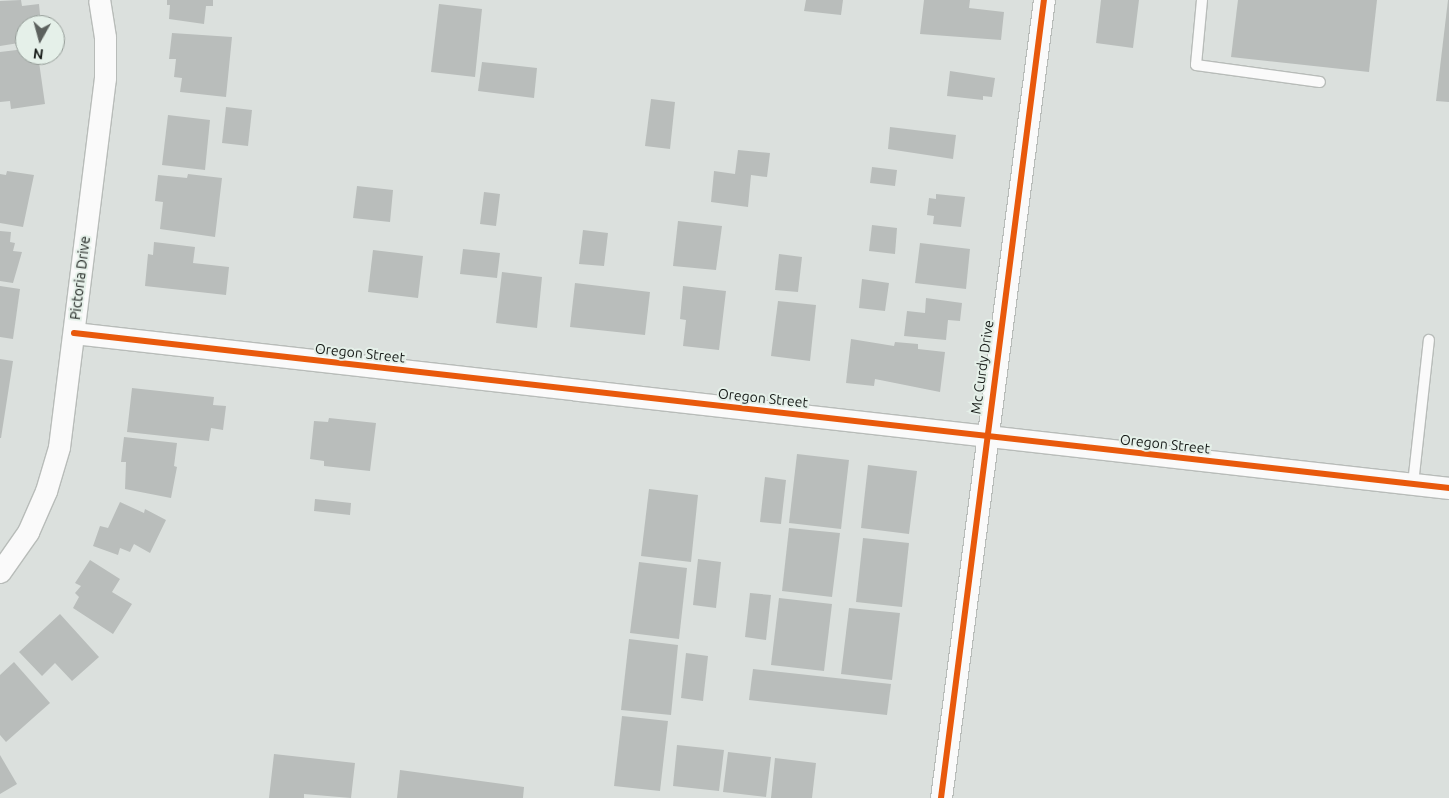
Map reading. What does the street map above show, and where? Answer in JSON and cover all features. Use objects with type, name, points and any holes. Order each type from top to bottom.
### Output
[{"type":"street","name":"Pictoria Drive","points":[[0,572],[28,532],[46,491],[59,447],[105,78],[105,38],[99,0]]},
{"type":"street","name":"Mc Curdy Drive","points":[[940,798],[1044,0]]},
{"type":"street","name":"Oregon Street","points":[[74,333],[1449,488]]},
{"type":"lane","points":[[1202,0],[1196,65],[1320,82]]},
{"type":"lane","points":[[1413,484],[1429,340]]},
{"type":"building","points":[[21,0],[22,6],[39,4],[40,15],[15,15],[15,44],[0,46],[0,1]]},
{"type":"building","points":[[167,0],[213,0],[213,6],[206,6],[204,24],[169,19],[170,5],[167,5]]},
{"type":"building","points":[[806,0],[843,0],[841,15],[804,11]]},
{"type":"building","points":[[924,0],[970,0],[969,8],[1004,12],[1001,40],[920,34]]},
{"type":"building","points":[[1101,0],[1139,0],[1133,48],[1096,43]]},
{"type":"building","points":[[1238,0],[1377,0],[1369,72],[1231,57]]},
{"type":"building","points":[[1449,0],[1449,102],[1436,101]]},
{"type":"building","points":[[439,4],[482,9],[475,77],[431,72]]},
{"type":"building","points":[[172,33],[232,37],[226,97],[180,92],[182,78],[174,77],[176,59],[169,59]]},
{"type":"building","points":[[15,50],[15,65],[39,65],[45,104],[11,109],[10,101],[0,102],[0,52]]},
{"type":"building","points":[[482,62],[537,68],[534,98],[478,91]]},
{"type":"building","points":[[950,71],[995,78],[992,97],[983,96],[983,100],[947,96]]},
{"type":"building","points":[[651,99],[675,102],[670,149],[645,146]]},
{"type":"building","points":[[226,107],[252,110],[248,146],[222,143]]},
{"type":"building","points":[[168,115],[210,120],[205,170],[162,165]]},
{"type":"building","points":[[890,127],[956,135],[953,159],[888,149]]},
{"type":"building","points":[[738,150],[770,153],[767,177],[751,175],[748,207],[711,202],[714,171],[735,174]]},
{"type":"building","points":[[872,167],[897,170],[895,186],[870,183]]},
{"type":"building","points":[[7,171],[34,175],[23,227],[0,223],[0,174],[6,175]]},
{"type":"building","points":[[188,174],[222,178],[215,237],[160,229],[163,202],[155,201],[158,175],[187,178]]},
{"type":"building","points":[[357,186],[393,190],[390,222],[353,218]]},
{"type":"building","points":[[484,192],[500,194],[496,226],[480,224]]},
{"type":"building","points":[[936,194],[965,197],[961,227],[933,224],[934,216],[927,215],[929,198],[936,199]]},
{"type":"building","points":[[678,221],[722,226],[716,270],[673,266]]},
{"type":"building","points":[[872,225],[897,228],[895,254],[869,251]]},
{"type":"building","points":[[583,230],[608,233],[604,266],[579,264]]},
{"type":"building","points":[[0,231],[11,232],[10,242],[15,243],[13,251],[22,252],[13,283],[0,281]]},
{"type":"building","points":[[154,242],[195,247],[193,263],[229,267],[226,295],[145,286],[148,254],[153,255]]},
{"type":"building","points":[[920,243],[970,249],[966,289],[915,283]]},
{"type":"building","points":[[463,249],[500,253],[497,278],[460,274]]},
{"type":"building","points":[[373,250],[423,256],[418,298],[368,292]]},
{"type":"building","points":[[779,254],[802,257],[798,292],[775,290]]},
{"type":"building","points":[[502,272],[542,277],[537,328],[496,323]]},
{"type":"building","points":[[862,279],[889,283],[885,311],[859,308]]},
{"type":"building","points":[[575,283],[650,292],[645,335],[570,327]]},
{"type":"building","points":[[0,286],[20,289],[13,339],[0,337]]},
{"type":"building","points":[[683,286],[726,291],[719,350],[683,346],[686,320],[680,319]]},
{"type":"building","points":[[926,298],[962,303],[960,321],[948,320],[946,340],[904,336],[907,311],[925,313]]},
{"type":"building","points":[[778,301],[816,305],[810,361],[771,356]]},
{"type":"building","points":[[851,339],[894,346],[895,342],[918,344],[918,349],[945,352],[940,392],[875,379],[874,386],[846,383]]},
{"type":"building","points":[[0,359],[13,361],[1,438],[0,438]]},
{"type":"building","points":[[132,388],[214,397],[213,405],[226,406],[223,430],[211,428],[209,441],[127,432]]},
{"type":"building","points":[[329,418],[376,423],[370,471],[324,466],[324,461],[310,459],[314,421],[328,422]]},
{"type":"building","points":[[124,437],[177,443],[174,466],[177,467],[171,498],[125,489],[126,462],[121,462]]},
{"type":"building","points":[[797,454],[849,460],[841,529],[789,523]]},
{"type":"building","points":[[868,465],[917,471],[909,534],[861,528]]},
{"type":"building","points":[[765,477],[786,480],[781,524],[760,522]]},
{"type":"building","points":[[649,489],[698,495],[691,562],[641,556]]},
{"type":"building","points":[[315,499],[351,503],[350,515],[314,511]]},
{"type":"building","points":[[120,502],[144,513],[145,509],[166,520],[150,553],[134,544],[130,552],[120,548],[118,555],[93,546],[100,526],[108,528]]},
{"type":"building","points":[[789,528],[840,533],[832,597],[782,591]]},
{"type":"building","points":[[863,538],[909,543],[902,607],[856,602]]},
{"type":"building","points":[[698,559],[721,562],[716,608],[693,605]]},
{"type":"building","points":[[90,560],[120,579],[112,592],[132,604],[113,634],[73,608],[79,597],[75,593],[81,586],[75,583]]},
{"type":"building","points":[[639,562],[687,568],[679,639],[630,633]]},
{"type":"building","points":[[750,593],[771,595],[766,640],[745,637]]},
{"type":"building","points":[[779,598],[832,604],[824,671],[771,665]]},
{"type":"building","points":[[849,608],[900,613],[892,680],[841,674]]},
{"type":"building","points":[[60,614],[99,657],[72,681],[55,663],[42,676],[19,652]]},
{"type":"building","points":[[629,639],[678,645],[671,715],[621,710]]},
{"type":"building","points":[[686,653],[708,656],[703,701],[681,698]]},
{"type":"building","points":[[14,662],[50,703],[6,742],[0,735],[0,675]]},
{"type":"building","points":[[753,669],[891,684],[887,715],[749,700]]},
{"type":"building","points":[[622,716],[668,721],[660,791],[614,786]]},
{"type":"building","points":[[677,745],[724,750],[719,791],[673,786]]},
{"type":"building","points":[[728,752],[771,757],[766,797],[723,792]]},
{"type":"building","points":[[274,754],[355,763],[351,798],[304,794],[304,798],[269,798]]},
{"type":"building","points":[[0,755],[17,784],[0,794]]},
{"type":"building","points":[[775,758],[816,763],[812,798],[771,798]]},
{"type":"building","points":[[400,770],[524,787],[523,798],[397,798]]},
{"type":"cycle path","points":[[941,798],[1044,0]]},
{"type":"cycle path","points":[[74,333],[1449,488]]}]
